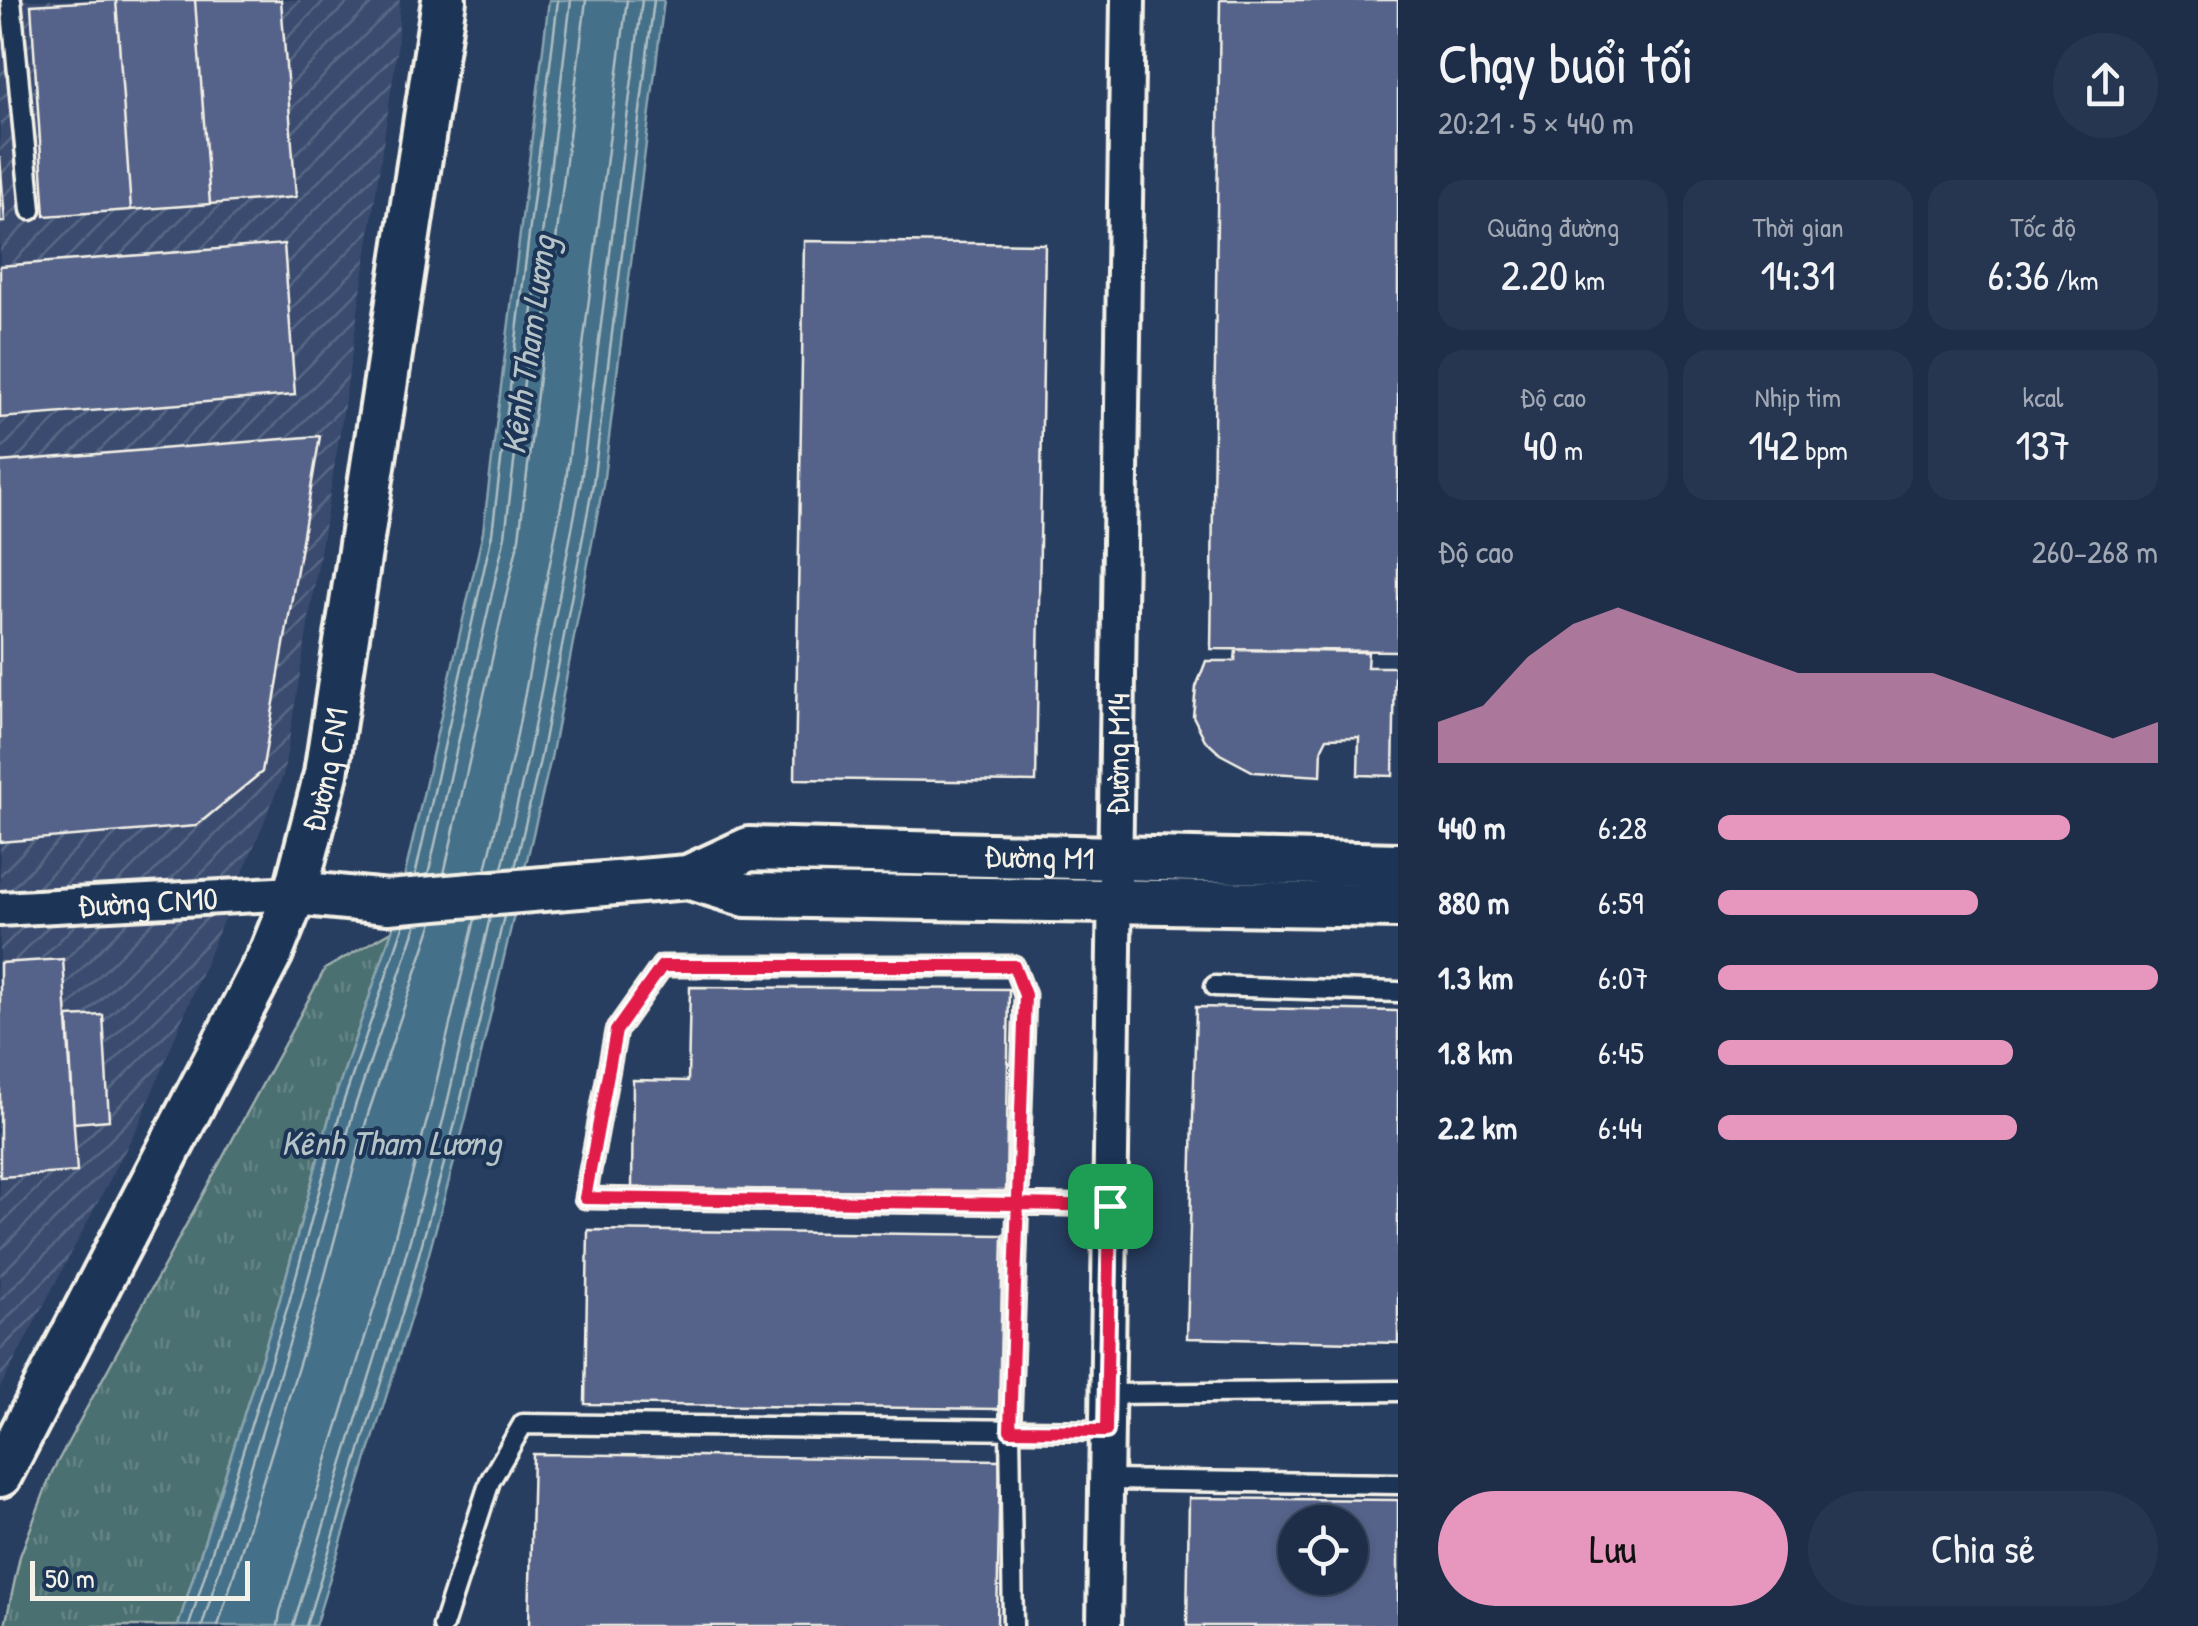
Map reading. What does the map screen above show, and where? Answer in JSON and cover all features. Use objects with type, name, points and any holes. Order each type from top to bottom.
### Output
[{"type":"street","name":"Đường CN1","points":[[0,1475],[263,969],[294,893],[326,774],[444,0]]},
{"type":"street","name":"Đường M14","points":[[1104,1626],[1128,0]]},
{"type":"street","name":"Đường M1","points":[[294,893],[388,902],[688,878],[750,849],[1398,865]]},
{"type":"street","name":"Đường M1","points":[[688,878],[746,896],[1398,906]]},
{"type":"street","name":"Đường CN10","points":[[0,909],[294,893]]},
{"type":"lane","points":[[11,0],[31,210]]},
{"type":"lane","points":[[1013,1626],[1010,1430],[1018,1204],[1025,995],[1014,966],[662,966],[616,1031],[585,1198],[1018,1204],[1110,1206]]},
{"type":"lane","points":[[1215,986],[1398,992]]},
{"type":"lane","points":[[1106,1394],[1398,1392]]},
{"type":"lane","points":[[443,1626],[490,1481],[524,1424],[1106,1431]]},
{"type":"lane","points":[[1106,1480],[1398,1484]]},
{"type":"shaded area","points":[[0,0],[400,0],[397,51],[340,432],[283,776],[139,1124],[0,1388]]},
{"type":"green space","points":[[392,931],[334,1100],[280,1299],[178,1626],[5,1626],[20,1556],[52,1472],[325,969]]},
{"type":"water","name":"Kênh Tham Lương","points":[[549,0],[664,0],[603,485],[551,758],[465,1122],[417,1297],[315,1626],[178,1626],[280,1299],[334,1100],[392,931],[483,532]]},
{"type":"building","points":[[116,0],[131,210],[45,216],[31,5]]},
{"type":"building","points":[[116,0],[195,0],[210,204],[131,210]]},
{"type":"building","points":[[195,0],[281,0],[296,197],[210,204]]},
{"type":"building","points":[[1220,0],[1398,0],[1398,651],[1211,649]]},
{"type":"building","points":[[0,157],[5,222],[0,222]]},
{"type":"building","points":[[804,241],[1045,244],[1036,782],[795,779]]},
{"type":"building","points":[[284,244],[295,395],[0,418],[0,266]]},
{"type":"building","points":[[320,436],[262,772],[196,826],[0,842],[0,462]]},
{"type":"building","points":[[1236,650],[1368,652],[1367,667],[1395,667],[1393,776],[1358,775],[1359,737],[1327,738],[1322,748],[1321,776],[1254,772],[1220,754],[1205,740],[1193,716],[1196,687],[1206,661],[1235,661]]},
{"type":"building","points":[[63,959],[77,1172],[0,1177],[0,963]]},
{"type":"building","points":[[690,987],[1009,989],[1006,1191],[632,1189],[633,1080],[688,1081]]},
{"type":"building","points":[[1196,1007],[1398,1011],[1398,1343],[1187,1338]]},
{"type":"building","points":[[103,1015],[109,1120],[74,1123],[68,1017]]},
{"type":"building","points":[[588,1230],[1003,1235],[999,1409],[585,1404]]},
{"type":"building","points":[[533,1454],[1000,1460],[997,1626],[529,1626]]},
{"type":"building","points":[[1189,1498],[1398,1500],[1398,1626],[1187,1626]]},
{"type":"route","points":[[1110,1206],[1018,1204],[585,1198],[616,1031],[662,966],[1014,966],[1025,995],[1018,1204],[1010,1430],[1106,1431],[1110,1206]]}]
